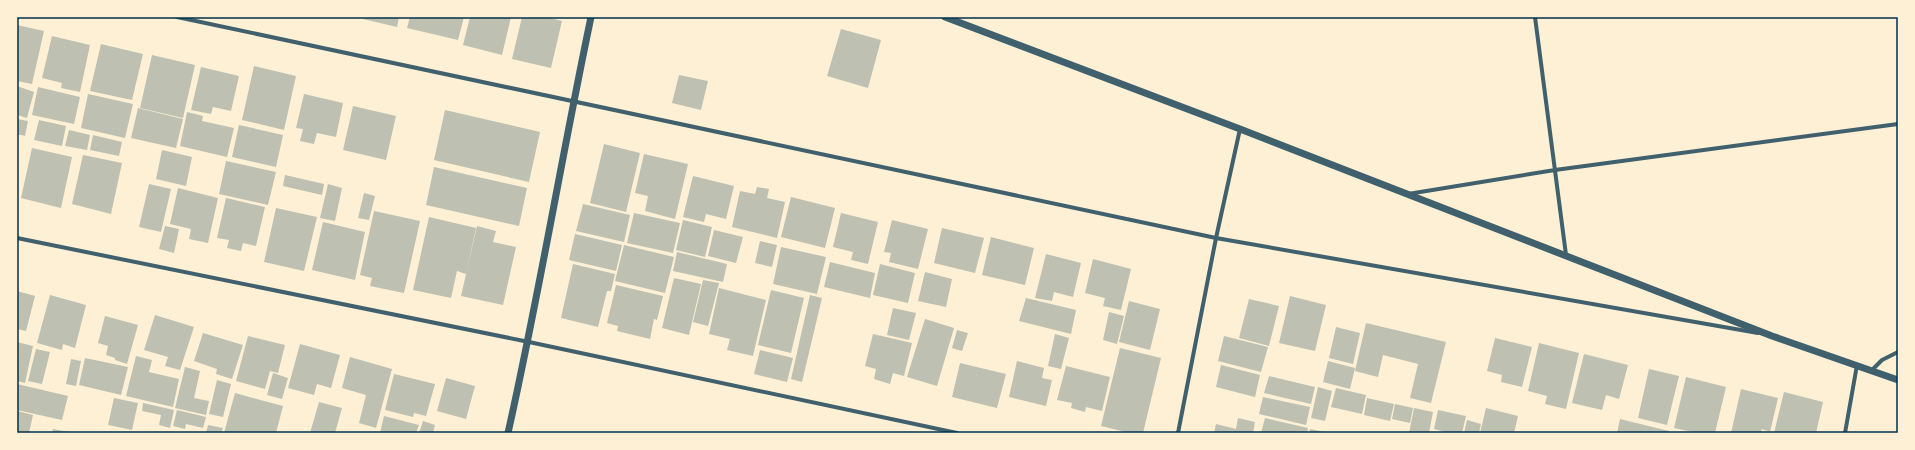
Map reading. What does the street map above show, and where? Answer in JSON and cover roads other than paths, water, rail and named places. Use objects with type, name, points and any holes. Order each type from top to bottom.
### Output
[{"type":"street","points":[[177,17],[574,100],[1216,238],[1772,336]]},
{"type":"street","points":[[508,433],[529,342],[591,17]]},
{"type":"street","points":[[945,17],[1240,129],[1772,336],[1898,380]]},
{"type":"street","points":[[1535,17],[1566,255]]},
{"type":"street","points":[[1408,194],[1555,170],[1898,124]]},
{"type":"street","points":[[1178,433],[1216,238],[1240,129]]},
{"type":"street","points":[[17,238],[529,342],[957,433]]},
{"type":"street","points":[[1872,370],[1882,360],[1898,352]]},
{"type":"street","points":[[1845,433],[1857,365]]}]
